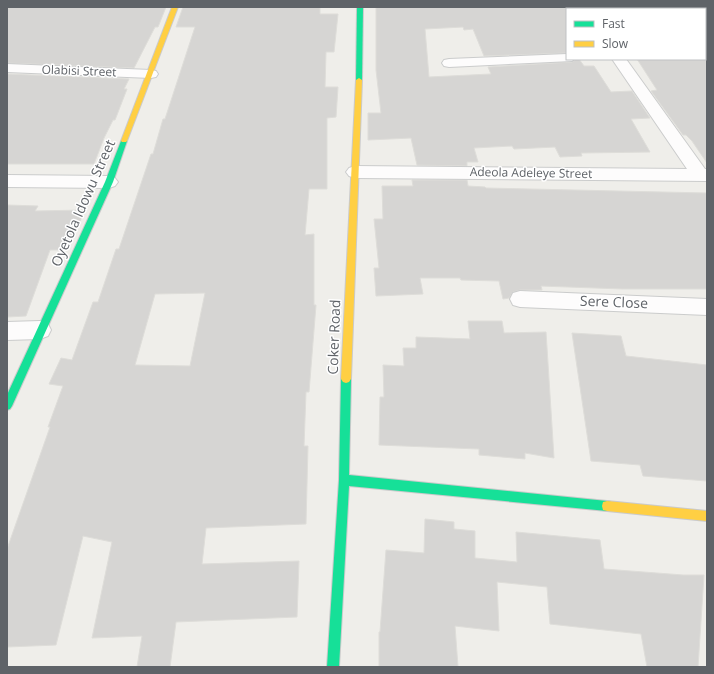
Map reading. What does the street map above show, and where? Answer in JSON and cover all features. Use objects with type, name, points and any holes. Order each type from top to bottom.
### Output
[{"type":"street","name":"Oyetola Idowu Street","points":[[7,406],[40,330],[109,182],[175,7]]},
{"type":"street","name":"Coker Road","points":[[333,667],[344,480],[348,313],[354,230],[360,63],[360,7]]},
{"type":"street","points":[[449,63],[566,58]]},
{"type":"street","points":[[620,60],[703,175]]},
{"type":"street","name":"Olabisi Street","points":[[7,68],[151,74]]},
{"type":"street","name":"Adeola Adeleye Street","points":[[355,172],[703,175]]},
{"type":"street","points":[[7,181],[109,182]]},
{"type":"street","name":"Sere Close","points":[[520,299],[707,307]]},
{"type":"street","points":[[7,331],[40,330]]},
{"type":"street","points":[[344,480],[707,516]]},
{"type":"building","points":[[7,7],[166,7],[158,27],[155,27],[134,68],[7,63]]},
{"type":"building","points":[[183,7],[320,7],[320,14],[338,14],[334,52],[326,52],[325,87],[338,87],[336,117],[327,118],[327,189],[309,189],[305,235],[314,234],[314,305],[316,305],[309,392],[306,392],[304,446],[308,446],[306,524],[206,528],[202,564],[299,561],[297,617],[176,622],[170,667],[137,667],[142,636],[92,638],[112,542],[83,536],[56,645],[7,647],[7,549],[63,386],[49,384],[61,358],[72,360],[93,302],[98,302],[116,249],[119,249],[151,154],[153,154],[163,119],[165,119],[195,27],[176,27]],"holes":[[[205,293],[190,366],[135,365],[155,294]]]},
{"type":"building","points":[[376,7],[567,7],[566,53],[484,56],[473,29],[464,30],[463,27],[425,29],[429,77],[491,74],[488,67],[572,62],[575,60],[580,60],[584,66],[594,66],[611,92],[632,91],[650,118],[631,119],[650,152],[581,153],[582,156],[560,157],[555,147],[514,149],[512,146],[474,148],[478,162],[467,162],[467,166],[417,165],[411,138],[368,140],[368,113],[381,113],[376,70]]},
{"type":"building","points":[[707,59],[707,163],[692,141],[686,135],[683,135],[651,91],[657,90],[638,60]]},
{"type":"building","points":[[7,74],[129,79],[124,89],[127,89],[115,120],[113,120],[104,138],[94,164],[7,164]]},
{"type":"building","points":[[412,180],[467,180],[468,186],[486,188],[707,193],[707,289],[623,289],[541,286],[542,290],[520,290],[513,292],[509,298],[503,299],[499,281],[461,280],[460,278],[420,278],[423,294],[376,296],[374,268],[379,268],[374,219],[383,219],[382,186],[413,186]]},
{"type":"building","points":[[7,205],[38,206],[35,211],[85,210],[67,250],[50,250],[26,316],[7,317]]},
{"type":"building","points":[[468,321],[502,321],[504,333],[546,332],[554,458],[525,453],[525,459],[479,455],[479,449],[379,445],[380,397],[384,397],[383,365],[404,366],[403,348],[416,348],[416,337],[470,339]]},
{"type":"building","points":[[572,333],[621,336],[626,356],[707,365],[707,481],[643,476],[640,465],[591,461]]},
{"type":"building","points":[[425,519],[454,522],[454,529],[475,531],[475,558],[517,562],[516,532],[600,540],[604,569],[683,575],[704,575],[698,667],[647,667],[641,634],[550,624],[547,587],[497,582],[499,631],[455,626],[458,667],[379,667],[379,632],[386,550],[424,553]]},
{"type":"traffic: fast","points":[[359,80],[360,7]]},
{"type":"traffic: fast","points":[[7,406],[109,182],[124,141]]},
{"type":"traffic: fast","points":[[333,667],[344,480],[346,379]]},
{"type":"traffic: fast","points":[[344,480],[607,506]]},
{"type":"traffic: slow","points":[[124,141],[175,7]]},
{"type":"traffic: slow","points":[[346,379],[359,80]]},
{"type":"traffic: slow","points":[[607,506],[707,516]]}]
